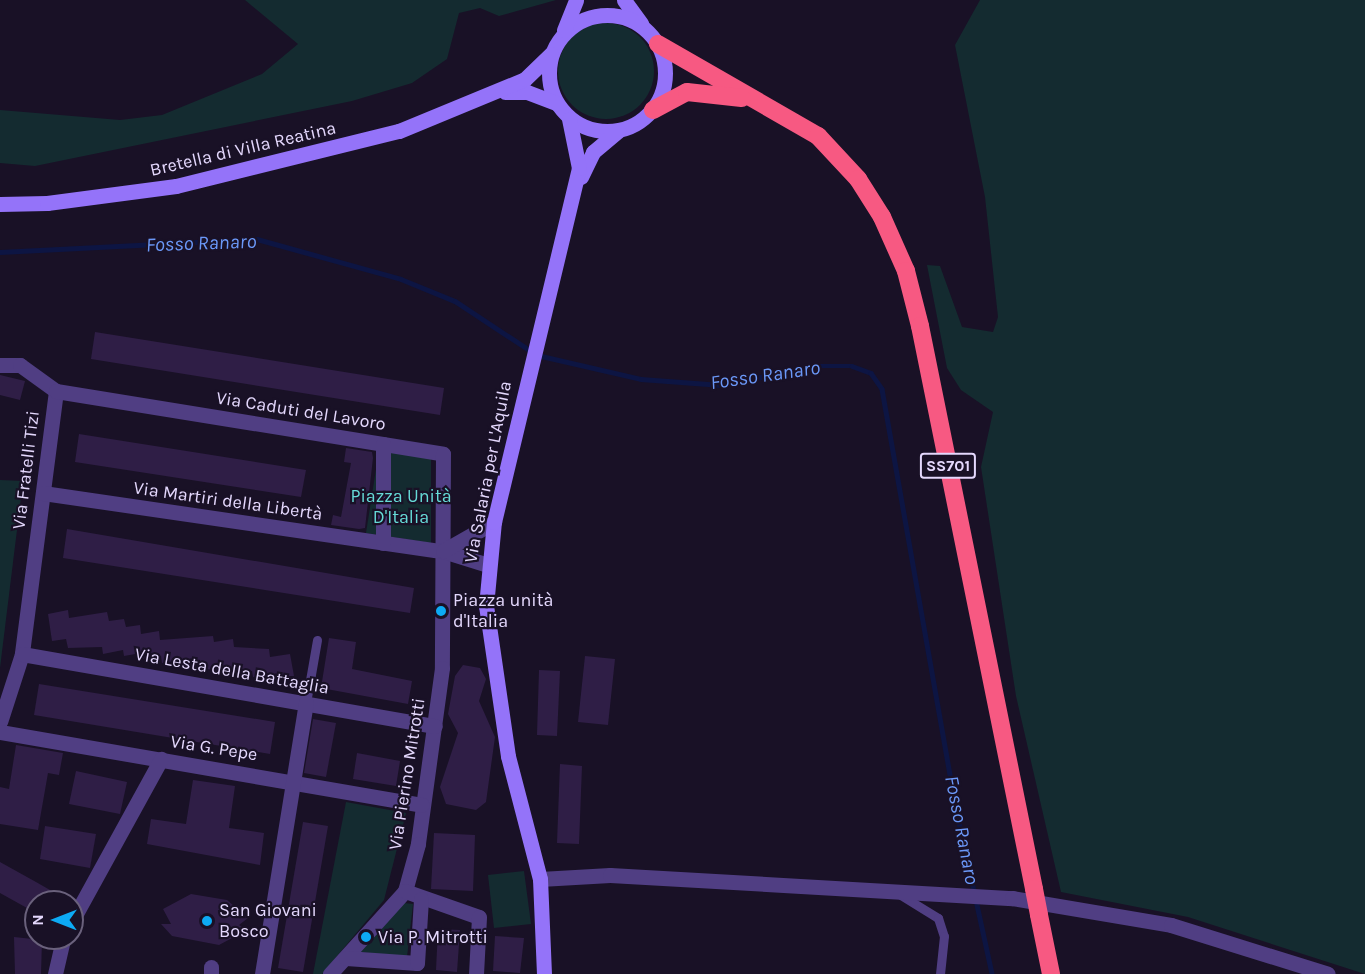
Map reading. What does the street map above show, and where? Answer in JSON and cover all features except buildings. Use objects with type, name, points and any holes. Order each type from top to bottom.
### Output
[{"type":"highway","name":"SS701","points":[[658,44],[758,103],[818,135],[858,179],[906,271],[1051,974]]},
{"type":"highway","name":"SS701","points":[[652,110],[687,92],[758,103]]},
{"type":"main road","points":[[576,0],[552,54],[548,70],[556,103],[569,119],[584,128],[618,131],[652,110],[665,78],[658,44],[624,0]]},
{"type":"main road","points":[[561,37],[592,16],[610,14],[645,28]]},
{"type":"main road","name":"Bretella di Villa Reatina","points":[[0,204],[115,196],[272,165],[399,131],[525,79],[552,54]]},
{"type":"main road","points":[[487,95],[528,92],[556,103]]},
{"type":"main road","name":"Via Salaria per L'Aquila","points":[[544,974],[540,879],[490,657],[488,565],[494,522],[522,395],[574,194],[579,148],[569,119]]},
{"type":"main road","name":"Via Salaria per L'Aquila","points":[[574,194],[593,152],[618,131]]},
{"type":"street","name":"Via Fratelli Tizi","points":[[0,365],[20,365],[56,392],[22,654],[0,722]]},
{"type":"street","name":"Via Caduti del Lavoro","points":[[56,392],[443,454],[443,551]]},
{"type":"street","points":[[383,444],[383,543]]},
{"type":"street","name":"Via Martiri della Libertà","points":[[43,493],[443,551]]},
{"type":"street","points":[[443,551],[494,522]]},
{"type":"street","points":[[443,551],[488,565]]},
{"type":"street","name":"Via Pierino Mitrotti","points":[[405,891],[422,805],[442,668],[443,551]]},
{"type":"street","name":"Via Lesta della Battaglia","points":[[22,654],[435,726]]},
{"type":"street","points":[[262,974],[306,703]]},
{"type":"street","name":"Via G. Pepe","points":[[0,732],[292,780],[422,805]]},
{"type":"street","points":[[84,899],[161,759]]},
{"type":"street","points":[[540,879],[610,875],[1000,897],[1171,925],[1328,974]]},
{"type":"street","points":[[330,974],[405,891],[421,899],[480,917],[476,974]]},
{"type":"street","points":[[346,958],[417,963],[421,899]]},
{"type":"street","points":[[55,974],[60,950]]},
{"type":"lane","points":[[306,703],[316,640]]},
{"type":"lane","points":[[894,891],[938,918],[944,936],[940,974]]},
{"type":"green space","points":[[245,0],[556,0],[499,16],[480,8],[459,13],[447,59],[412,83],[352,101],[35,166],[0,163],[0,110],[120,120],[162,115],[262,74],[298,44]]},
{"type":"green space","points":[[980,0],[1365,0],[1365,974],[1188,917],[1061,892],[1016,696],[981,467],[993,412],[961,390],[947,368],[927,265],[940,266],[962,327],[993,332],[998,317],[985,197],[955,45]]},
{"type":"green space","points":[[606,23],[624,27],[640,37],[650,53],[654,71],[650,89],[640,105],[624,115],[606,119],[588,115],[572,105],[562,89],[558,71],[562,53],[572,37],[588,27]]},
{"type":"green space","name":"Piazza Unità D'Italia","points":[[379,450],[431,457],[431,543],[366,533]]},
{"type":"green space","points":[[0,480],[23,481],[0,668]]},
{"type":"green space","points":[[346,802],[406,813],[384,900],[322,974],[313,974]]},
{"type":"green space","points":[[524,871],[531,924],[494,928],[488,875]]},
{"type":"green space","points":[[404,903],[413,904],[407,957],[361,952]]},
{"type":"waterway","name":"Fosso Ranaro","points":[[0,252],[257,239],[401,279],[455,301],[537,355],[641,379],[721,385],[815,366],[852,366],[871,373],[882,389],[957,813],[992,974]]},
{"type":"place","name":"Piazza unità d'Italia","points":[[441,611]]},
{"type":"place","name":"San Giovani Bosco","points":[[207,921]]},
{"type":"place","name":"Via P. Mitrotti","points":[[366,937]]}]
